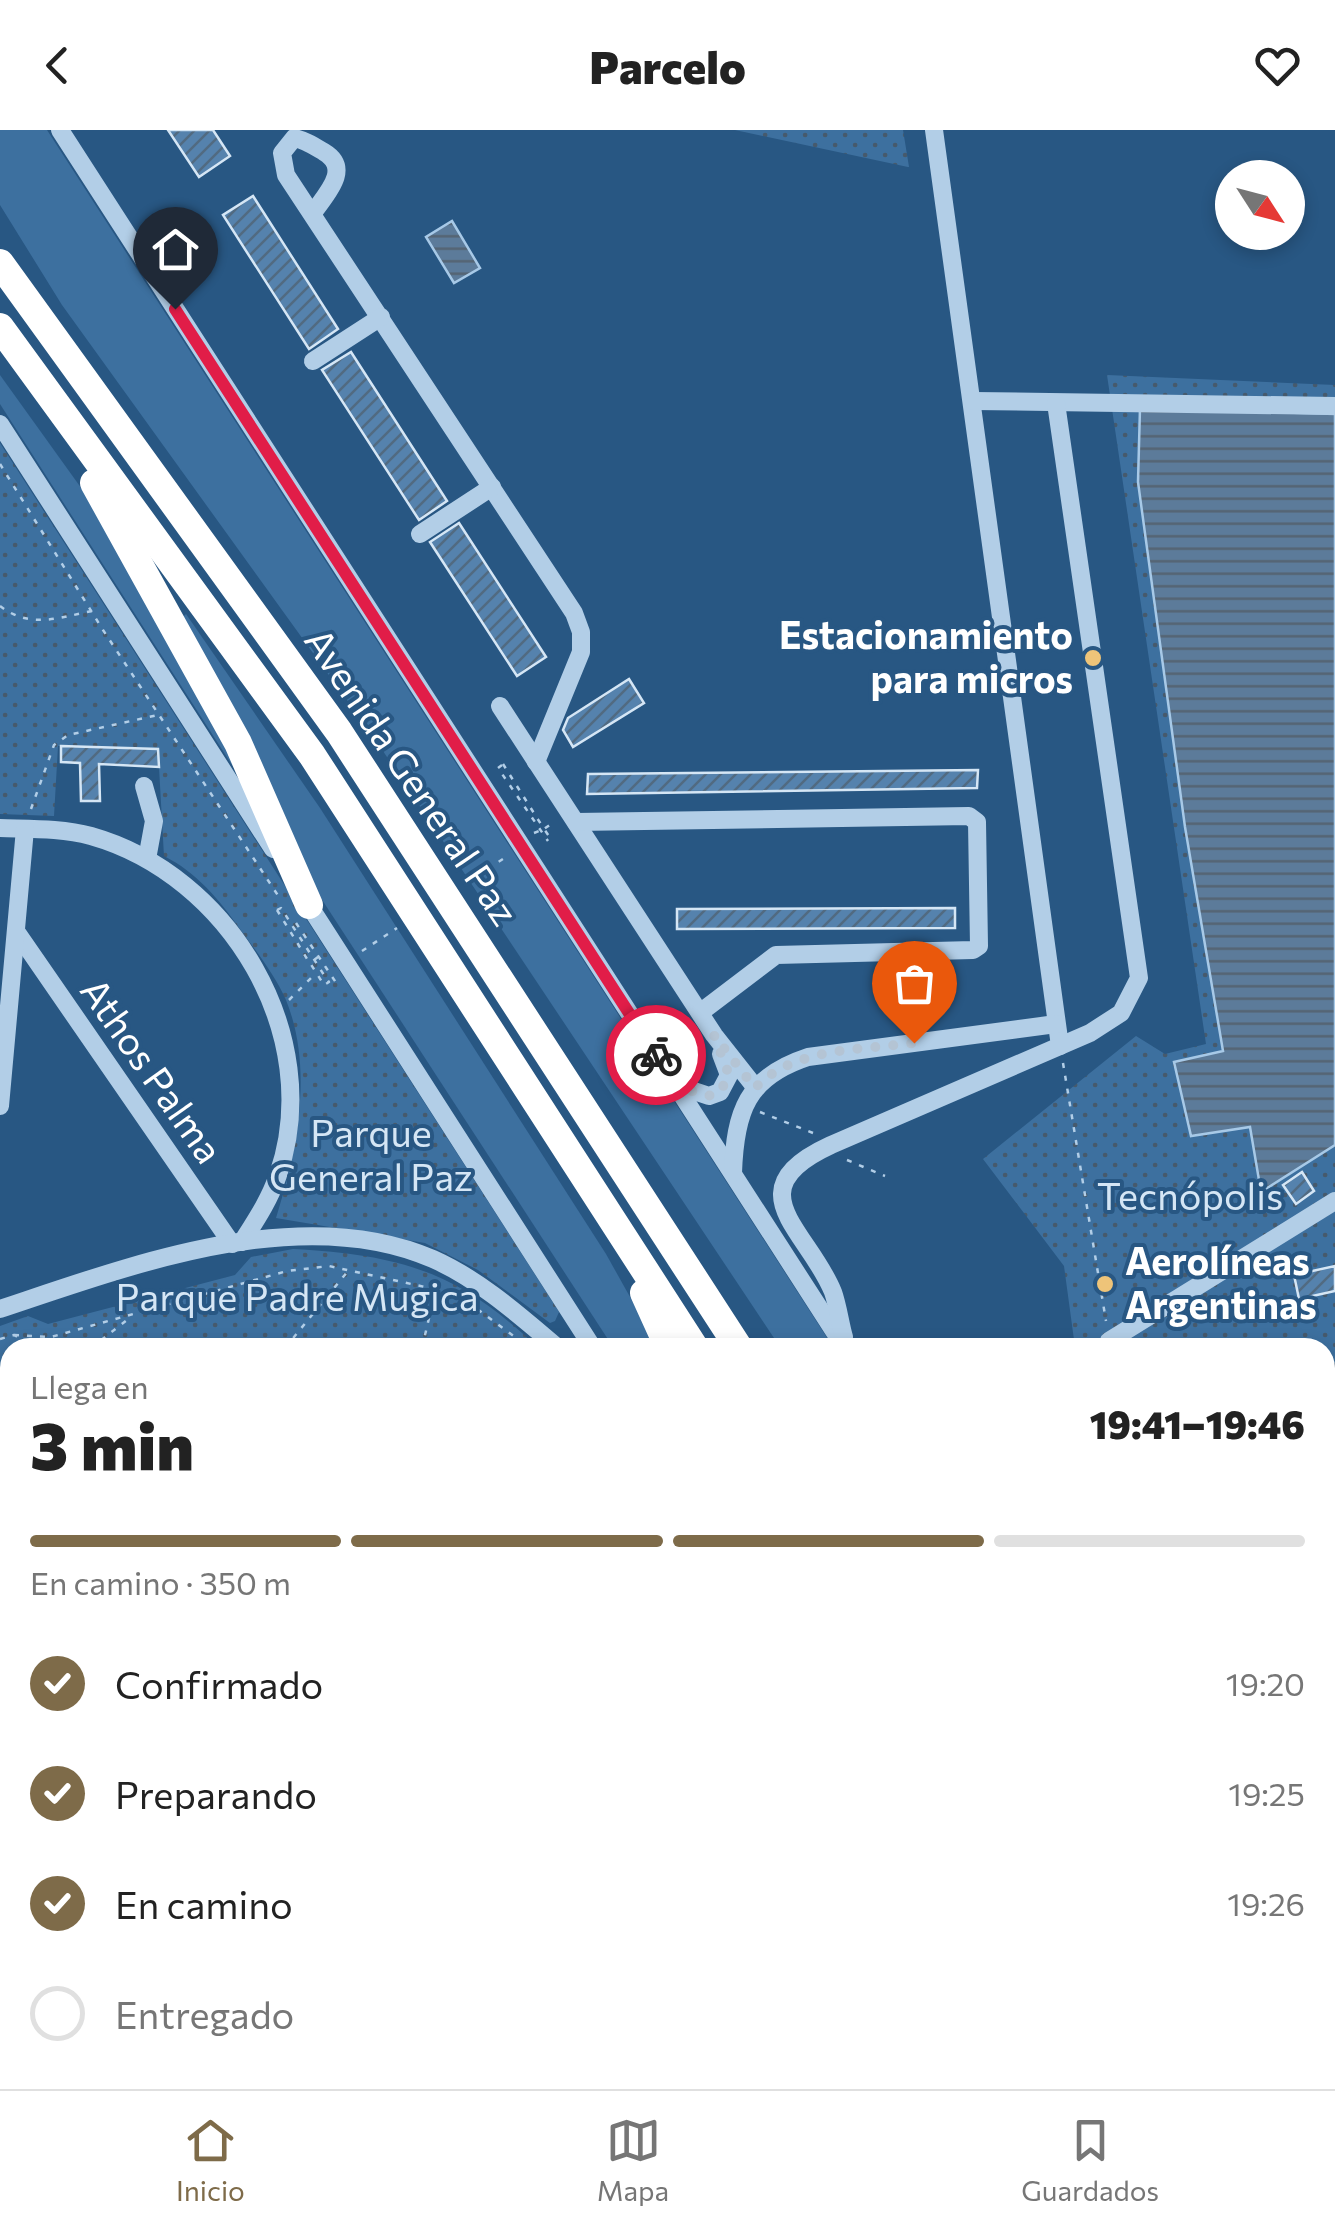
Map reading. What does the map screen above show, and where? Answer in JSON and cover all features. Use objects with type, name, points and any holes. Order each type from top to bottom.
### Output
[{"type":"highway","name":"Avenida General Paz","points":[[2,264],[339,732],[735,1338]]},
{"type":"highway","name":"Avenida General Paz","points":[[0,327],[312,755],[689,1338]]},
{"type":"highway","points":[[41,385],[238,743],[309,905]]},
{"type":"highway","points":[[606,1210],[664,1338]]},
{"type":"street","points":[[60,130],[839,1338]]},
{"type":"street","points":[[934,130],[1060,1046]]},
{"type":"street","points":[[313,213],[574,613],[581,632],[574,673],[536,762]]},
{"type":"street","points":[[313,361],[381,317]]},
{"type":"street","points":[[973,401],[1335,406]]},
{"type":"street","points":[[844,1338],[832,1291],[788,1218],[782,1189],[792,1166],[831,1145],[1060,1046],[1121,1013],[1140,978],[1056,403]]},
{"type":"street","points":[[0,424],[587,1338]]},
{"type":"street","points":[[420,534],[492,487]]},
{"type":"street","points":[[500,706],[714,1035],[755,1088]]},
{"type":"street","points":[[144,786],[154,821],[147,859]]},
{"type":"street","points":[[576,822],[969,816],[977,822],[979,946],[973,950],[776,955],[701,1012]]},
{"type":"street","points":[[0,828],[90,836],[179,877],[230,929],[263,980],[275,1014],[286,1075],[286,1142],[267,1203],[237,1243]]},
{"type":"street","points":[[0,1106],[18,934],[24,829]]},
{"type":"street","name":"Athos Palma","points":[[18,934],[237,1243]]},
{"type":"street","points":[[732,1173],[735,1134],[744,1106],[767,1075],[808,1057],[1056,1024]]},
{"type":"street","points":[[676,1086],[708,1096],[728,1083],[714,1035]]},
{"type":"street","points":[[1117,1338],[1335,1201]]},
{"type":"street","points":[[0,1309],[89,1279],[237,1243],[310,1234],[375,1243],[430,1258],[474,1280],[547,1338]]},
{"type":"path","points":[[0,606],[15,618],[36,622],[92,611]]},
{"type":"path","points":[[24,829],[54,745],[68,735],[184,709]]},
{"type":"path","points":[[503,764],[546,827],[551,839],[546,842],[498,768],[503,764]]},
{"type":"path","points":[[530,834],[546,827]]},
{"type":"path","points":[[281,908],[329,982],[324,985],[310,963],[277,910],[281,908]]},
{"type":"path","points":[[310,963],[318,957]]},
{"type":"path","points":[[275,1014],[316,973]]},
{"type":"path","points":[[1060,1046],[1109,1338]]},
{"type":"path","points":[[744,1106],[814,1133],[845,1159],[885,1176]]},
{"type":"path","points":[[4,1338],[51,1337],[287,1271],[329,1266],[436,1286],[457,1294],[515,1338]]},
{"type":"path","points":[[293,1338],[350,1269]]},
{"type":"path","points":[[424,1338],[436,1286]]},
{"type":"path","points":[[103,1338],[132,1316]]},
{"type":"path","points":[[14,1335],[20,1338]]},
{"type":"green space","points":[[0,130],[47,130],[827,1338],[774,1338],[375,739],[62,305],[0,205]]},
{"type":"green space","points":[[735,130],[903,130],[909,167],[908,167]]},
{"type":"green space","points":[[0,375],[102,517],[247,774],[241,779],[0,404]]},
{"type":"green space","name":"Tecnópolis","points":[[1107,375],[1335,385],[1335,1338],[1074,1338],[1064,1266],[983,1159],[1136,1036],[1165,1054],[1206,1044]]},
{"type":"green space","name":"Parque General Paz","points":[[0,443],[559,1312],[555,1321],[550,1323],[478,1270],[425,1243],[276,1218],[299,1110],[301,1082],[294,1026],[276,981],[232,918],[197,878],[164,856],[158,749],[58,746],[54,816],[0,814]]},
{"type":"green space","points":[[186,614],[320,808],[606,1254],[653,1338],[607,1338],[317,892],[183,617]]},
{"type":"green space","name":"Parque Padre Mugica","points":[[293,1249],[396,1263],[426,1272],[481,1300],[527,1338],[0,1338],[0,1326],[28,1316],[48,1324],[235,1275],[251,1257]]},
{"type":"shaded area","points":[[452,221],[480,268],[454,283],[426,237]]},
{"type":"shaded area","points":[[1140,408],[1335,414],[1335,1145],[1261,1192],[1250,1127],[1191,1136],[1174,1062],[1223,1051],[1185,827],[1138,482]]},
{"type":"building","points":[[168,130],[213,130],[230,156],[199,177]]},
{"type":"building","points":[[253,196],[338,329],[309,349],[223,215]]},
{"type":"building","points":[[351,352],[447,501],[419,520],[322,370]]},
{"type":"building","points":[[459,523],[546,657],[517,676],[430,542]]},
{"type":"building","points":[[629,679],[644,703],[573,747],[563,730],[568,718]]},
{"type":"building","points":[[61,746],[158,749],[159,767],[99,764],[100,801],[81,801],[80,763],[61,762]]},
{"type":"building","points":[[978,770],[977,788],[587,794],[588,774]]},
{"type":"building","points":[[955,908],[955,928],[677,929],[677,909]]},
{"type":"building","points":[[1302,1172],[1314,1191],[1296,1204],[1283,1185]]},
{"type":"building","points":[[1335,1266],[1335,1291],[1299,1299],[1294,1275]]},
{"type":"way so far","points":[[656,1055],[676,1086],[708,1096],[720,1092],[729,1075],[714,1035],[755,1088],[784,1065],[808,1057],[914,1043]]},
{"type":"place","name":"Estacionamiento para micros","points":[[1093,658]]},
{"type":"place","name":"Aerolíneas Argentinas","points":[[1105,1284]]},
{"type":"route","points":[[175,309],[656,1055]]}]
